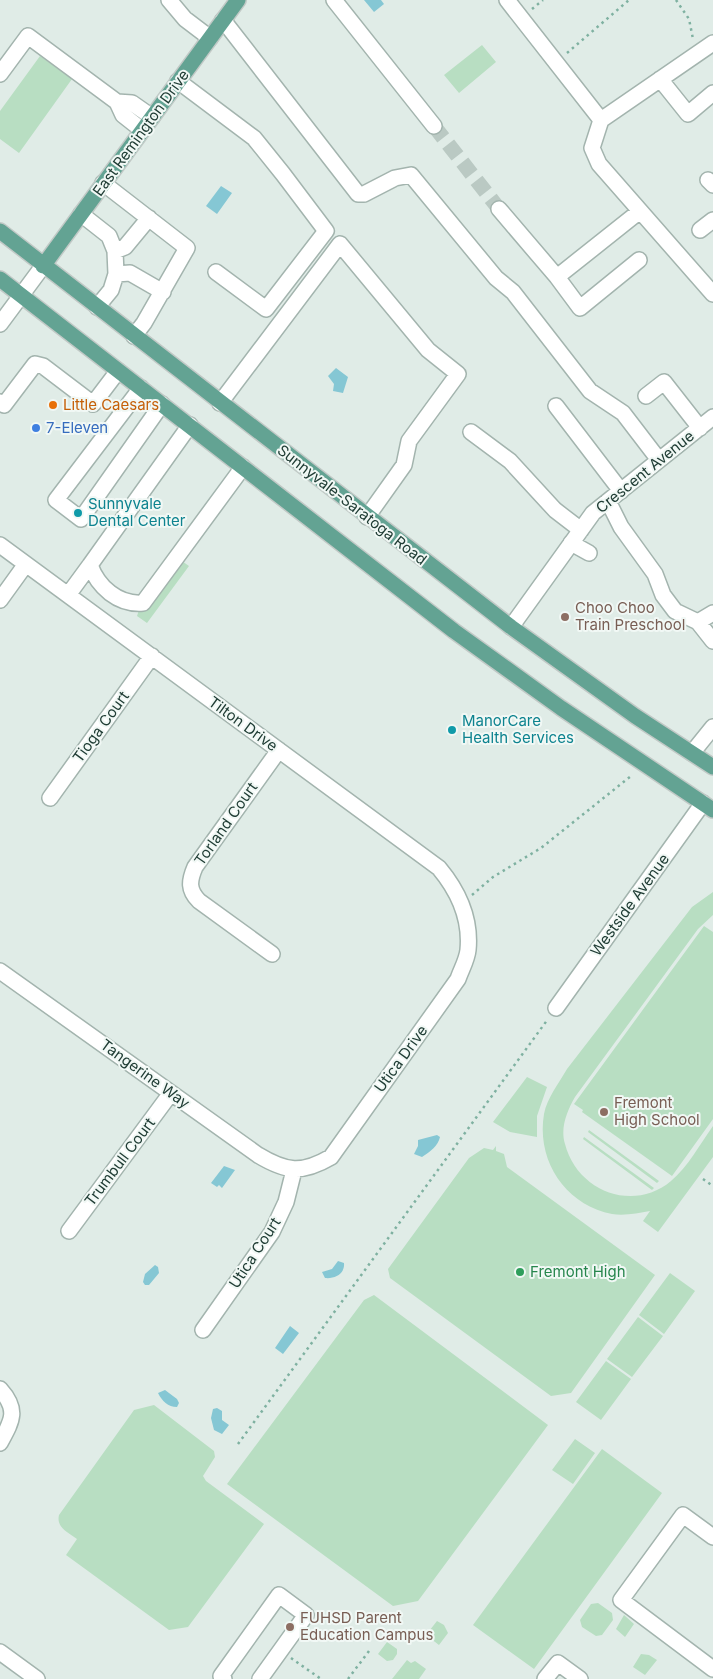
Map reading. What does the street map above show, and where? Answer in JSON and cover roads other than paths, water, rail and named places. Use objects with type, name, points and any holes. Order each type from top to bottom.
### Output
[{"type":"main road","name":"East Remington Drive","points":[[43,266],[238,0]]},
{"type":"main road","name":"Sunnyvale-Saratoga Road","points":[[0,231],[511,627],[635,716],[713,767]]},
{"type":"main road","points":[[0,279],[517,677],[708,806]]},
{"type":"street","points":[[169,0],[185,19],[210,38]]},
{"type":"street","points":[[334,0],[434,126]]},
{"type":"street","points":[[508,0],[601,120]]},
{"type":"street","points":[[223,20],[358,194],[364,194],[394,178],[411,175],[496,278],[513,292],[590,391],[623,413],[659,460]]},
{"type":"street","points":[[0,74],[28,36],[117,102],[123,115],[142,130]]},
{"type":"street","points":[[713,43],[601,120],[592,148],[599,164],[679,252],[713,294]]},
{"type":"street","points":[[660,79],[688,114],[713,93]]},
{"type":"street","points":[[178,81],[254,138],[326,231],[266,309],[216,272]]},
{"type":"street","points":[[117,102],[132,103],[152,117]]},
{"type":"street","points":[[103,183],[188,248],[163,292],[134,336]]},
{"type":"street","points":[[499,209],[557,277],[580,308],[639,260]]},
{"type":"street","points":[[557,277],[640,211]]},
{"type":"street","points":[[81,214],[109,236],[115,251],[116,274],[111,290],[97,307]]},
{"type":"street","points":[[115,251],[125,246],[149,218]]},
{"type":"street","points":[[700,230],[713,220]]},
{"type":"street","points":[[220,403],[340,244],[428,350],[458,374],[409,441],[404,465],[367,517]]},
{"type":"street","points":[[0,324],[43,266]]},
{"type":"street","points":[[116,274],[130,273],[163,292]]},
{"type":"street","points":[[0,402],[4,405],[35,364],[43,366],[93,404],[118,371]]},
{"type":"street","points":[[646,396],[664,382],[700,428]]},
{"type":"street","points":[[141,388],[56,500],[62,505],[81,519],[162,404]]},
{"type":"street","points":[[556,406],[621,491]]},
{"type":"street","name":"Crescent Avenue","points":[[511,627],[593,513],[713,417]]},
{"type":"street","points":[[68,595],[190,425]]},
{"type":"street","points":[[471,432],[510,461],[555,510],[581,530]]},
{"type":"street","points":[[90,565],[93,573],[112,595],[124,602],[143,603],[243,467]]},
{"type":"street","points":[[608,501],[621,527],[655,574],[663,594],[675,611],[698,622],[713,641]]},
{"type":"street","points":[[570,543],[589,553]]},
{"type":"street","name":"Tilton Drive","points":[[0,544],[439,868],[452,884],[468,919]]},
{"type":"street","points":[[0,600],[26,564]]},
{"type":"street","points":[[698,622],[713,613]]},
{"type":"street","name":"Tioga Court","points":[[50,798],[152,656]]},
{"type":"street","points":[[692,753],[713,728]]},
{"type":"street","name":"Torland Court","points":[[272,954],[199,901],[192,893],[190,880],[195,867],[279,750]]},
{"type":"street","name":"Westside Avenue","points":[[556,1008],[708,806]]},
{"type":"street","name":"Utica Drive","points":[[294,1170],[315,1166],[331,1157],[458,980],[468,951],[468,919]]},
{"type":"street","name":"Tangerine Way","points":[[0,971],[258,1155],[273,1164],[294,1170]]},
{"type":"street","name":"Trumbull Court","points":[[69,1231],[171,1093]]},
{"type":"street","name":"Utica Court","points":[[203,1330],[272,1232],[286,1202],[294,1170]]},
{"type":"street","points":[[0,1389],[10,1402],[13,1419],[0,1443]]},
{"type":"street","points":[[713,1537],[683,1515],[620,1600],[713,1669]]},
{"type":"street","points":[[224,1679],[221,1676],[279,1595],[306,1614],[260,1679]]},
{"type":"street","points":[[0,1652],[37,1679]]},
{"type":"street","points":[[545,1679],[558,1663],[580,1679]]},
{"type":"water","points":[[364,0],[381,0],[384,4],[374,12]]},
{"type":"water","points":[[221,186],[232,193],[217,214],[206,206]]},
{"type":"water","points":[[336,368],[348,377],[343,393],[333,391],[334,384],[328,376]]},
{"type":"water","points":[[437,1135],[440,1137],[439,1140],[431,1151],[422,1157],[414,1154],[418,1146],[418,1140]]},
{"type":"water","points":[[224,1166],[235,1170],[222,1188],[219,1185],[217,1187],[211,1183]]},
{"type":"water","points":[[338,1261],[344,1263],[341,1273],[336,1277],[325,1278],[322,1272],[332,1269]]},
{"type":"water","points":[[155,1265],[158,1267],[159,1273],[149,1285],[145,1285],[143,1282],[145,1274]]},
{"type":"water","points":[[290,1326],[299,1333],[283,1354],[275,1348]]},
{"type":"water","points":[[165,1390],[177,1399],[179,1403],[177,1407],[168,1405],[161,1399],[158,1393]]},
{"type":"water","points":[[217,1408],[222,1411],[222,1420],[229,1425],[222,1434],[214,1430],[211,1418],[213,1409]]},
{"type":"tunnel","points":[[434,126],[499,209]]},
{"type":"place","name":"Little Caesars","points":[[53,405]]},
{"type":"place","name":"7-Eleven","points":[[36,428]]},
{"type":"place","name":"Sunnyvale Dental Center","points":[[78,513]]},
{"type":"place","name":"Choo Choo Train Preschool","points":[[565,617]]},
{"type":"place","name":"ManorCare Health Services","points":[[452,730]]},
{"type":"place","name":"Fremont High School","points":[[604,1112]]},
{"type":"place","name":"Fremont High","points":[[520,1272]]},
{"type":"place","name":"FUHSD Parent Education Campus","points":[[290,1627]]}]
